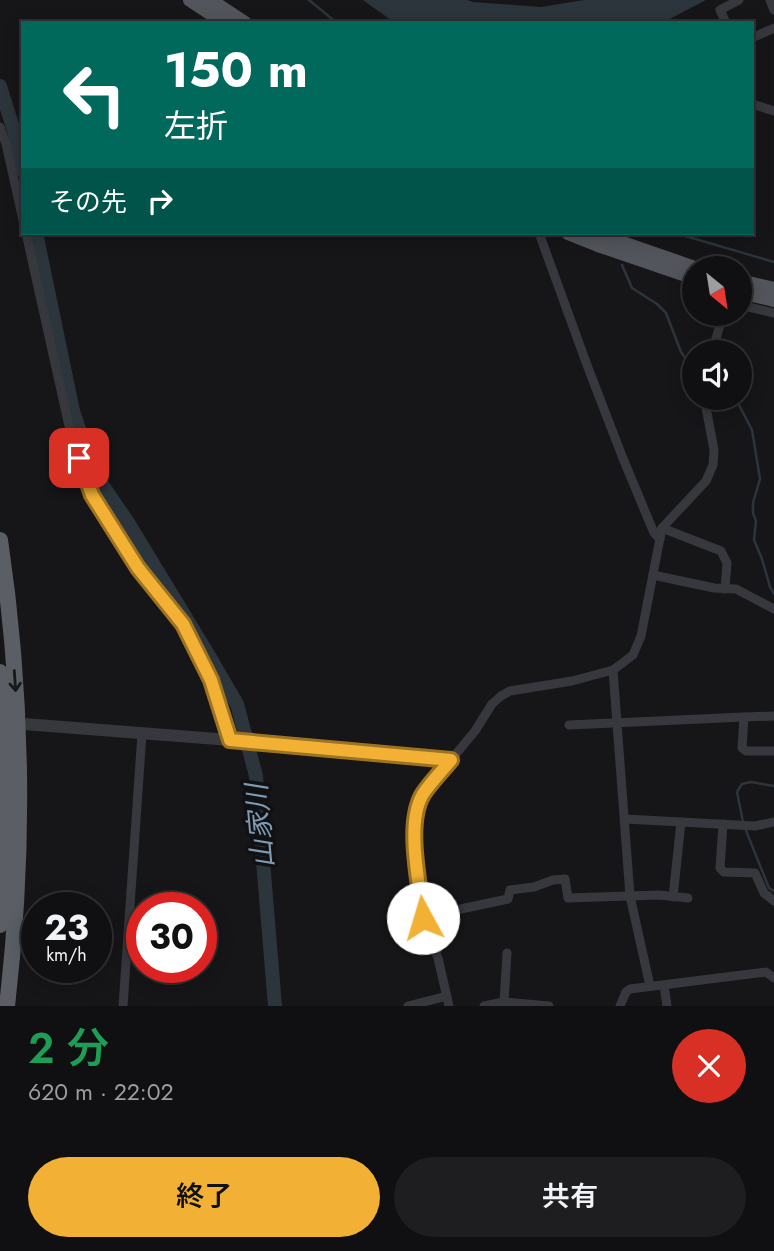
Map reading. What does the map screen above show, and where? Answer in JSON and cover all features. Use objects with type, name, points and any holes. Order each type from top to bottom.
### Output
[{"type":"highway","points":[[0,540],[13,650],[7,723],[0,925]]},
{"type":"highway","points":[[0,671],[19,829],[17,914],[7,1006]]},
{"type":"main road","points":[[190,0],[222,21]]},
{"type":"main road","points":[[210,0],[242,21]]},
{"type":"main road","points":[[573,235],[682,274]]},
{"type":"main road","points":[[600,235],[682,263]]},
{"type":"main road","points":[[752,290],[770,284]]},
{"type":"main road","points":[[752,295],[774,300]]},
{"type":"street","points":[[725,21],[720,10],[739,0]]},
{"type":"street","points":[[770,0],[774,10]]},
{"type":"street","points":[[754,37],[774,28]]},
{"type":"street","points":[[754,105],[774,111]]},
{"type":"street","points":[[0,127],[21,211]]},
{"type":"street","points":[[26,235],[74,444],[92,495],[138,568],[183,624],[211,680],[230,740]]},
{"type":"street","points":[[540,235],[622,456],[654,533],[660,539]]},
{"type":"street","points":[[752,300],[774,313]]},
{"type":"street","points":[[449,1006],[438,958],[423,918],[415,849],[416,816],[422,795],[501,696],[510,691],[572,681],[613,670],[633,655],[641,636],[662,528],[706,481],[713,465],[714,450],[706,410]]},
{"type":"street","points":[[662,528],[721,551],[727,563],[725,589]]},
{"type":"street","points":[[653,575],[736,590],[774,609]]},
{"type":"street","points":[[613,670],[630,896],[650,986]]},
{"type":"street","points":[[569,725],[774,716]]},
{"type":"street","points":[[744,717],[742,748],[746,751],[774,751]]},
{"type":"street","points":[[7,723],[451,760]]},
{"type":"street","points":[[123,1006],[142,734]]},
{"type":"street","points":[[625,819],[755,825],[774,822]]},
{"type":"street","points":[[673,897],[681,822]]},
{"type":"street","points":[[723,824],[720,868],[723,872],[755,873],[764,893],[774,901]]},
{"type":"street","points":[[423,918],[508,899],[510,890],[565,879],[569,898],[659,895],[688,898]]},
{"type":"street","points":[[504,1002],[508,953]]},
{"type":"street","points":[[620,1006],[625,992],[630,989],[766,972],[774,978]]},
{"type":"street","points":[[664,985],[667,1006]]},
{"type":"street","points":[[408,1006],[447,996]]},
{"type":"street","points":[[484,1006],[504,1002],[549,1006]]},
{"type":"shaded area","points":[[363,0],[467,0],[541,7],[584,0],[706,0],[666,21],[392,21]]},
{"type":"waterway","points":[[309,0],[335,21]]},
{"type":"waterway","name":"山家川","points":[[0,86],[21,162]]},
{"type":"waterway","name":"山家川","points":[[36,235],[73,411],[83,441],[103,486],[127,521],[237,704],[256,776],[275,1006]]},
{"type":"waterway","points":[[682,235],[774,262]]},
{"type":"waterway","points":[[622,265],[632,288],[666,313],[682,353]]},
{"type":"waterway","points":[[742,410],[752,430],[760,479],[753,503],[756,521],[754,540],[774,594]]},
{"type":"waterway","points":[[743,822],[737,792],[742,784],[751,782],[774,786]]},
{"type":"waterway","points":[[745,828],[769,888],[774,891]]},
{"type":"route","points":[[79,458],[92,495],[138,568],[183,624],[211,680],[230,740],[451,760],[422,795],[416,816],[415,849],[423,918]]}]
